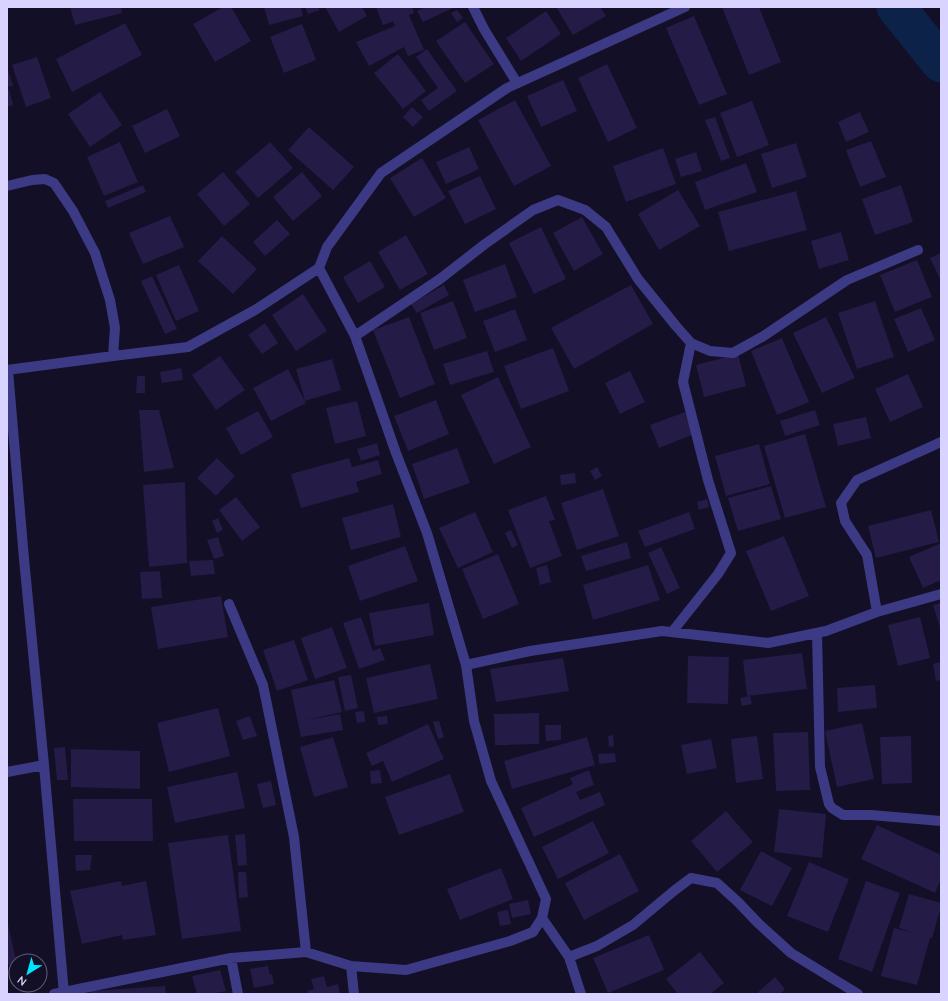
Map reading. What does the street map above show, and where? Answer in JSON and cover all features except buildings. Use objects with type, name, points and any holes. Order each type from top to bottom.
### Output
[{"type":"street","points":[[472,7],[517,83]]},
{"type":"street","points":[[319,268],[355,336],[396,453],[427,533],[466,665],[474,722],[491,781],[546,899],[542,918],[533,932],[510,941],[406,970],[351,966],[306,952],[231,958],[61,993],[44,765],[7,370],[188,348],[255,310],[319,268],[326,247],[381,173],[507,88],[685,7]]},
{"type":"street","points":[[7,186],[32,180],[45,179],[54,183],[73,211],[95,253],[110,300],[114,328],[113,356]]},
{"type":"street","points":[[355,336],[440,279],[532,210],[558,200],[585,210],[606,227],[638,279],[676,326],[691,343],[710,351],[733,353],[762,337],[847,280],[918,250]]},
{"type":"street","points":[[672,632],[718,574],[731,553],[708,480],[683,382],[691,343]]},
{"type":"street","points":[[877,612],[867,555],[845,521],[841,503],[857,480],[941,442]]},
{"type":"street","points":[[466,665],[530,651],[662,631],[768,643],[826,631],[877,612],[941,594]]},
{"type":"street","points":[[229,604],[263,685],[294,837],[306,952]]},
{"type":"street","points":[[817,633],[820,767],[829,804],[832,808],[843,815],[871,815],[941,821]]},
{"type":"street","points":[[7,772],[44,765]]},
{"type":"street","points":[[569,957],[597,946],[633,925],[691,878],[717,883],[791,954],[858,994]]},
{"type":"street","points":[[542,918],[569,957],[581,994]]},
{"type":"street","points":[[231,958],[238,994]]},
{"type":"street","points":[[351,966],[354,994]]},
{"type":"waterway","points":[[896,7],[941,63]]}]
